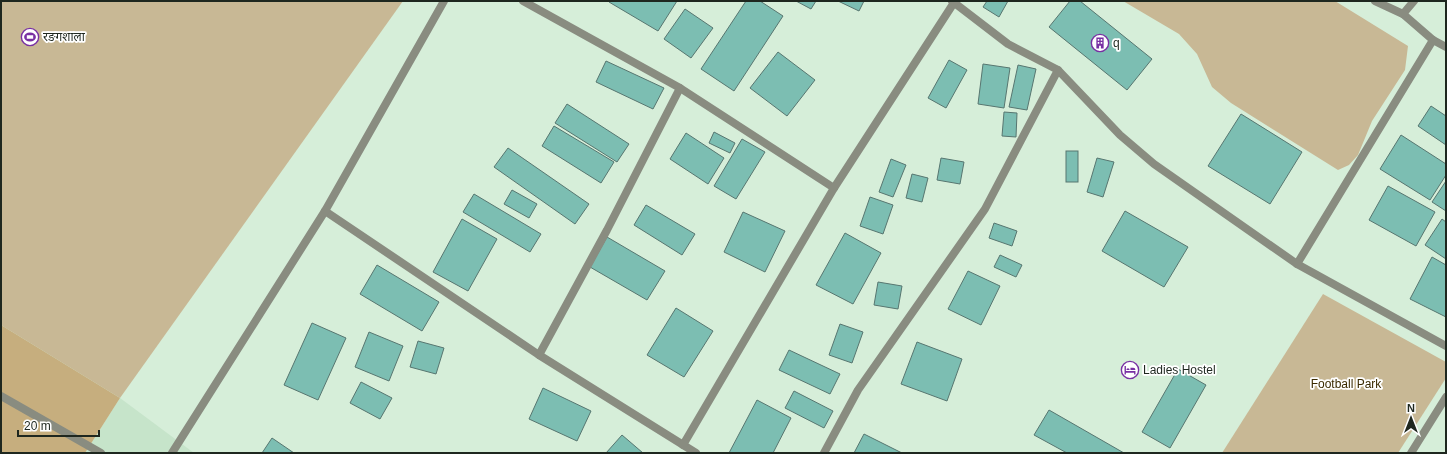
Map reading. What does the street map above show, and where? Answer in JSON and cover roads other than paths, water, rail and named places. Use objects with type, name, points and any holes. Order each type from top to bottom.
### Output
[{"type":"street","points":[[172,453],[326,211],[444,1]]},
{"type":"street","points":[[523,1],[680,88],[834,188]]},
{"type":"street","points":[[683,446],[834,188],[954,1],[1008,44],[1058,70],[1120,135],[1154,164],[1297,264],[1446,346]]},
{"type":"street","points":[[1375,1],[1403,14],[1433,40],[1446,48]]},
{"type":"street","points":[[1403,14],[1414,1]]},
{"type":"street","points":[[1297,264],[1433,40]]},
{"type":"street","points":[[824,453],[858,390],[985,209],[1058,70]]},
{"type":"street","points":[[539,355],[607,230],[680,88]]},
{"type":"street","points":[[326,211],[539,355],[696,453]]},
{"type":"street","points":[[1,396],[101,453]]},
{"type":"street","points":[[1411,453],[1446,397]]},
{"type":"place","name":"रङगशाला","points":[[30,37]]},
{"type":"place","name":"q","points":[[1100,43]]},
{"type":"place","name":"Ladies Hostel","points":[[1130,370]]},
{"type":"park label","name":"Football Park","points":[[1346,384]]}]
